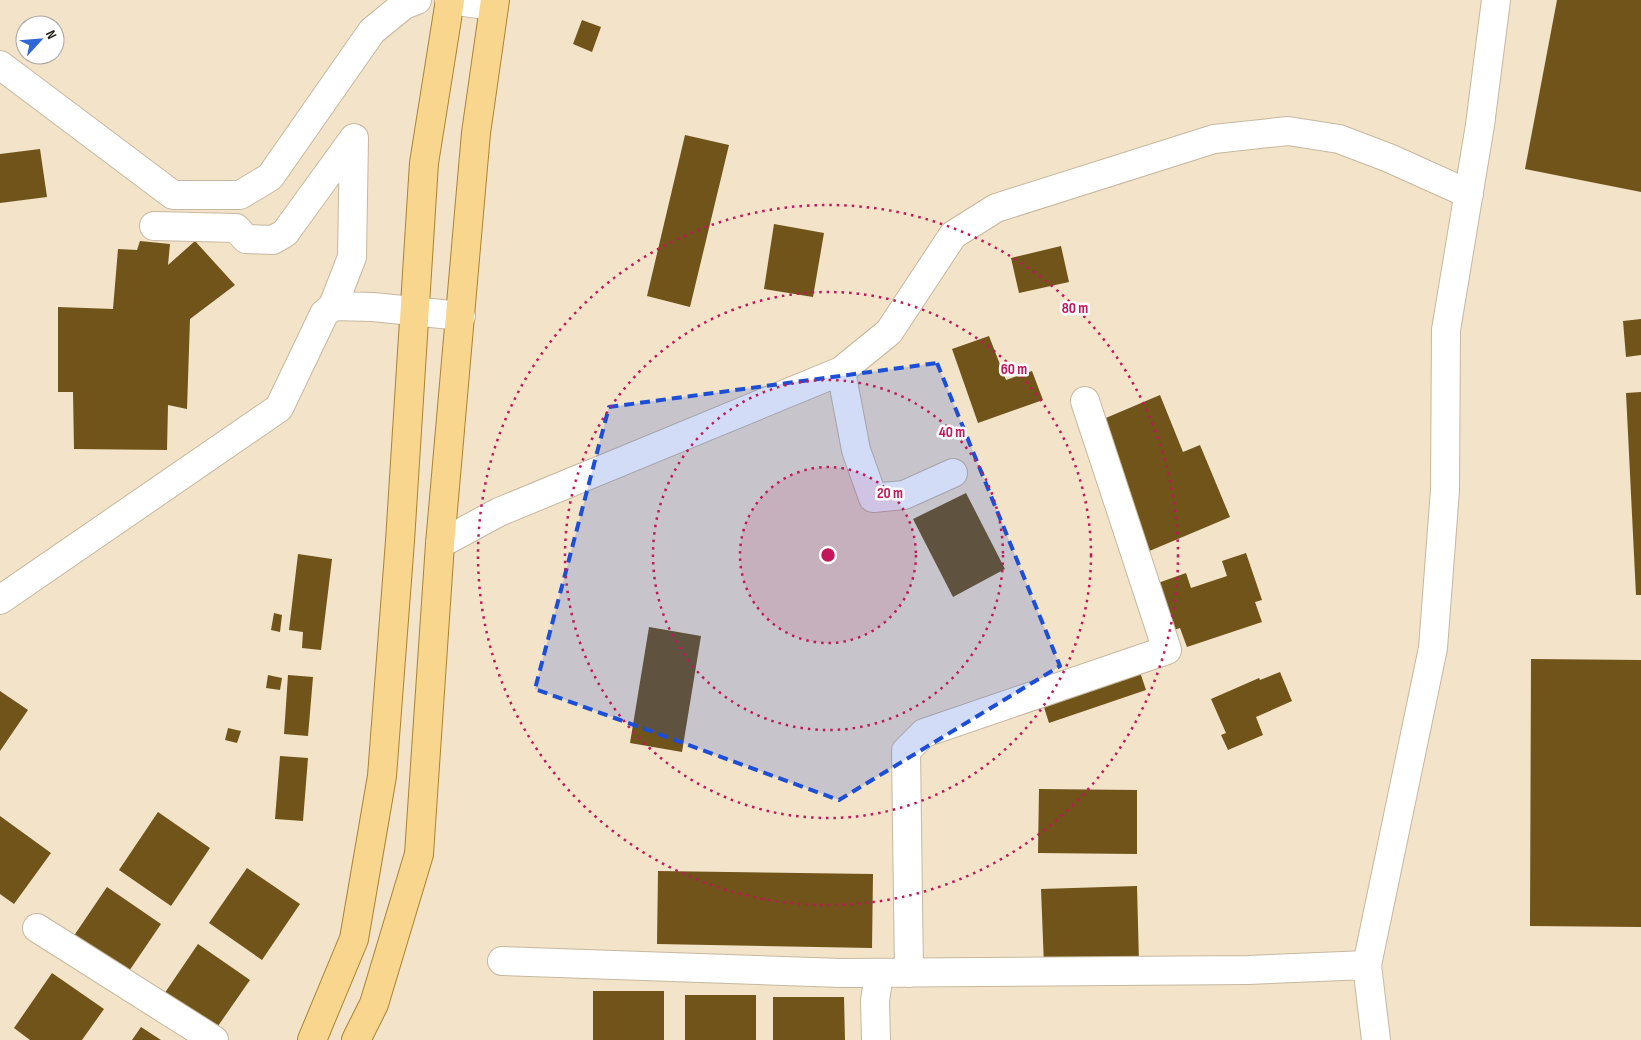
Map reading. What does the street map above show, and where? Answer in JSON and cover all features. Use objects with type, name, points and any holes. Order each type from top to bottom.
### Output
[{"type":"main road","points":[[312,1040],[354,938],[382,776],[416,312],[424,163],[449,0]]},
{"type":"main road","points":[[356,1040],[374,1004],[419,854],[440,544],[462,316],[476,133],[494,3]]},
{"type":"street","points":[[0,65],[173,195],[240,195],[270,177],[372,31],[404,5],[417,0]]},
{"type":"street","points":[[449,0],[494,3]]},
{"type":"street","points":[[1376,1040],[1367,965],[1433,648],[1444,490],[1446,330],[1480,125],[1496,0]]},
{"type":"street","points":[[440,544],[499,512],[841,371],[889,332],[952,235],[996,208],[1214,139],[1288,131],[1339,139],[1389,158],[1469,194]]},
{"type":"street","points":[[0,600],[279,408],[324,314],[334,306],[352,257],[354,138],[285,234],[272,240],[246,239],[236,228],[154,226]]},
{"type":"street","points":[[334,306],[373,307],[462,316]]},
{"type":"street","points":[[841,371],[856,450],[873,498],[904,495],[953,473]]},
{"type":"street","points":[[909,973],[906,751],[924,733],[1167,650],[1085,401]]},
{"type":"street","points":[[37,928],[214,1040]]},
{"type":"street","points":[[502,960],[841,973],[1248,970],[1367,965]]},
{"type":"street","points":[[876,1040],[875,1001],[878,973]]},
{"type":"highlighted area","points":[[937,363],[1060,666],[839,800],[535,689],[609,407]]},
{"type":"building","points":[[1557,0],[1641,0],[1641,192],[1525,169]]},
{"type":"building","points":[[582,20],[601,27],[592,52],[573,44]]},
{"type":"building","points":[[685,135],[729,145],[690,307],[647,296]]},
{"type":"building","points":[[40,149],[47,197],[0,203],[0,154]]},
{"type":"building","points":[[774,224],[824,233],[813,297],[764,289]]},
{"type":"building","points":[[140,241],[170,244],[168,265],[195,241],[235,285],[190,319],[187,409],[168,405],[167,450],[74,449],[73,392],[58,392],[58,307],[113,309],[118,249],[137,250]]},
{"type":"building","points":[[1061,246],[1069,282],[1019,293],[1011,258]]},
{"type":"building","points":[[1641,319],[1641,355],[1626,357],[1623,321]]},
{"type":"building","points":[[989,336],[1006,380],[1032,371],[1043,400],[978,423],[952,349]]},
{"type":"building","points":[[1641,392],[1641,595],[1636,595],[1626,393]]},
{"type":"building","points":[[1160,395],[1183,452],[1200,445],[1230,517],[1147,552],[1094,423]]},
{"type":"building","points":[[966,493],[1005,569],[953,597],[913,519]]},
{"type":"building","points":[[1246,553],[1262,600],[1255,602],[1262,622],[1187,647],[1180,628],[1174,630],[1158,583],[1186,573],[1191,588],[1227,576],[1222,561]]},
{"type":"building","points":[[298,554],[332,559],[321,650],[302,648],[303,632],[289,630]]},
{"type":"building","points":[[274,613],[282,615],[280,632],[271,630]]},
{"type":"building","points":[[649,627],[701,636],[682,752],[630,743]]},
{"type":"building","points":[[1531,659],[1641,660],[1641,927],[1530,926]]},
{"type":"building","points":[[1140,672],[1146,690],[1049,723],[1043,704]]},
{"type":"building","points":[[1280,672],[1292,701],[1256,717],[1263,735],[1228,750],[1221,735],[1226,733],[1211,699],[1259,678],[1260,680]]},
{"type":"building","points":[[268,675],[282,678],[280,690],[266,688]]},
{"type":"building","points":[[288,675],[313,677],[308,736],[284,734]]},
{"type":"building","points":[[0,691],[28,710],[0,751]]},
{"type":"building","points":[[228,728],[241,731],[237,743],[225,740]]},
{"type":"building","points":[[280,756],[308,758],[303,821],[275,819]]},
{"type":"building","points":[[1039,789],[1137,790],[1137,854],[1038,853]]},
{"type":"building","points":[[158,812],[210,848],[171,906],[119,870]]},
{"type":"building","points":[[0,816],[51,853],[14,904],[0,894]]},
{"type":"building","points":[[247,868],[300,904],[262,960],[209,923]]},
{"type":"building","points":[[658,871],[873,874],[872,948],[657,944]]},
{"type":"building","points":[[1137,886],[1139,963],[1044,966],[1041,889]]},
{"type":"building","points":[[107,887],[161,924],[123,980],[69,943]]},
{"type":"building","points":[[198,944],[250,980],[211,1036],[160,1000]]},
{"type":"building","points":[[52,973],[104,1009],[82,1040],[30,1040],[14,1028]]},
{"type":"building","points":[[593,991],[664,991],[664,1040],[593,1040]]},
{"type":"building","points":[[685,995],[756,995],[756,1040],[685,1040]]},
{"type":"building","points":[[773,997],[844,997],[845,1040],[773,1040]]},
{"type":"building","points":[[141,1027],[161,1040],[132,1040]]}]
